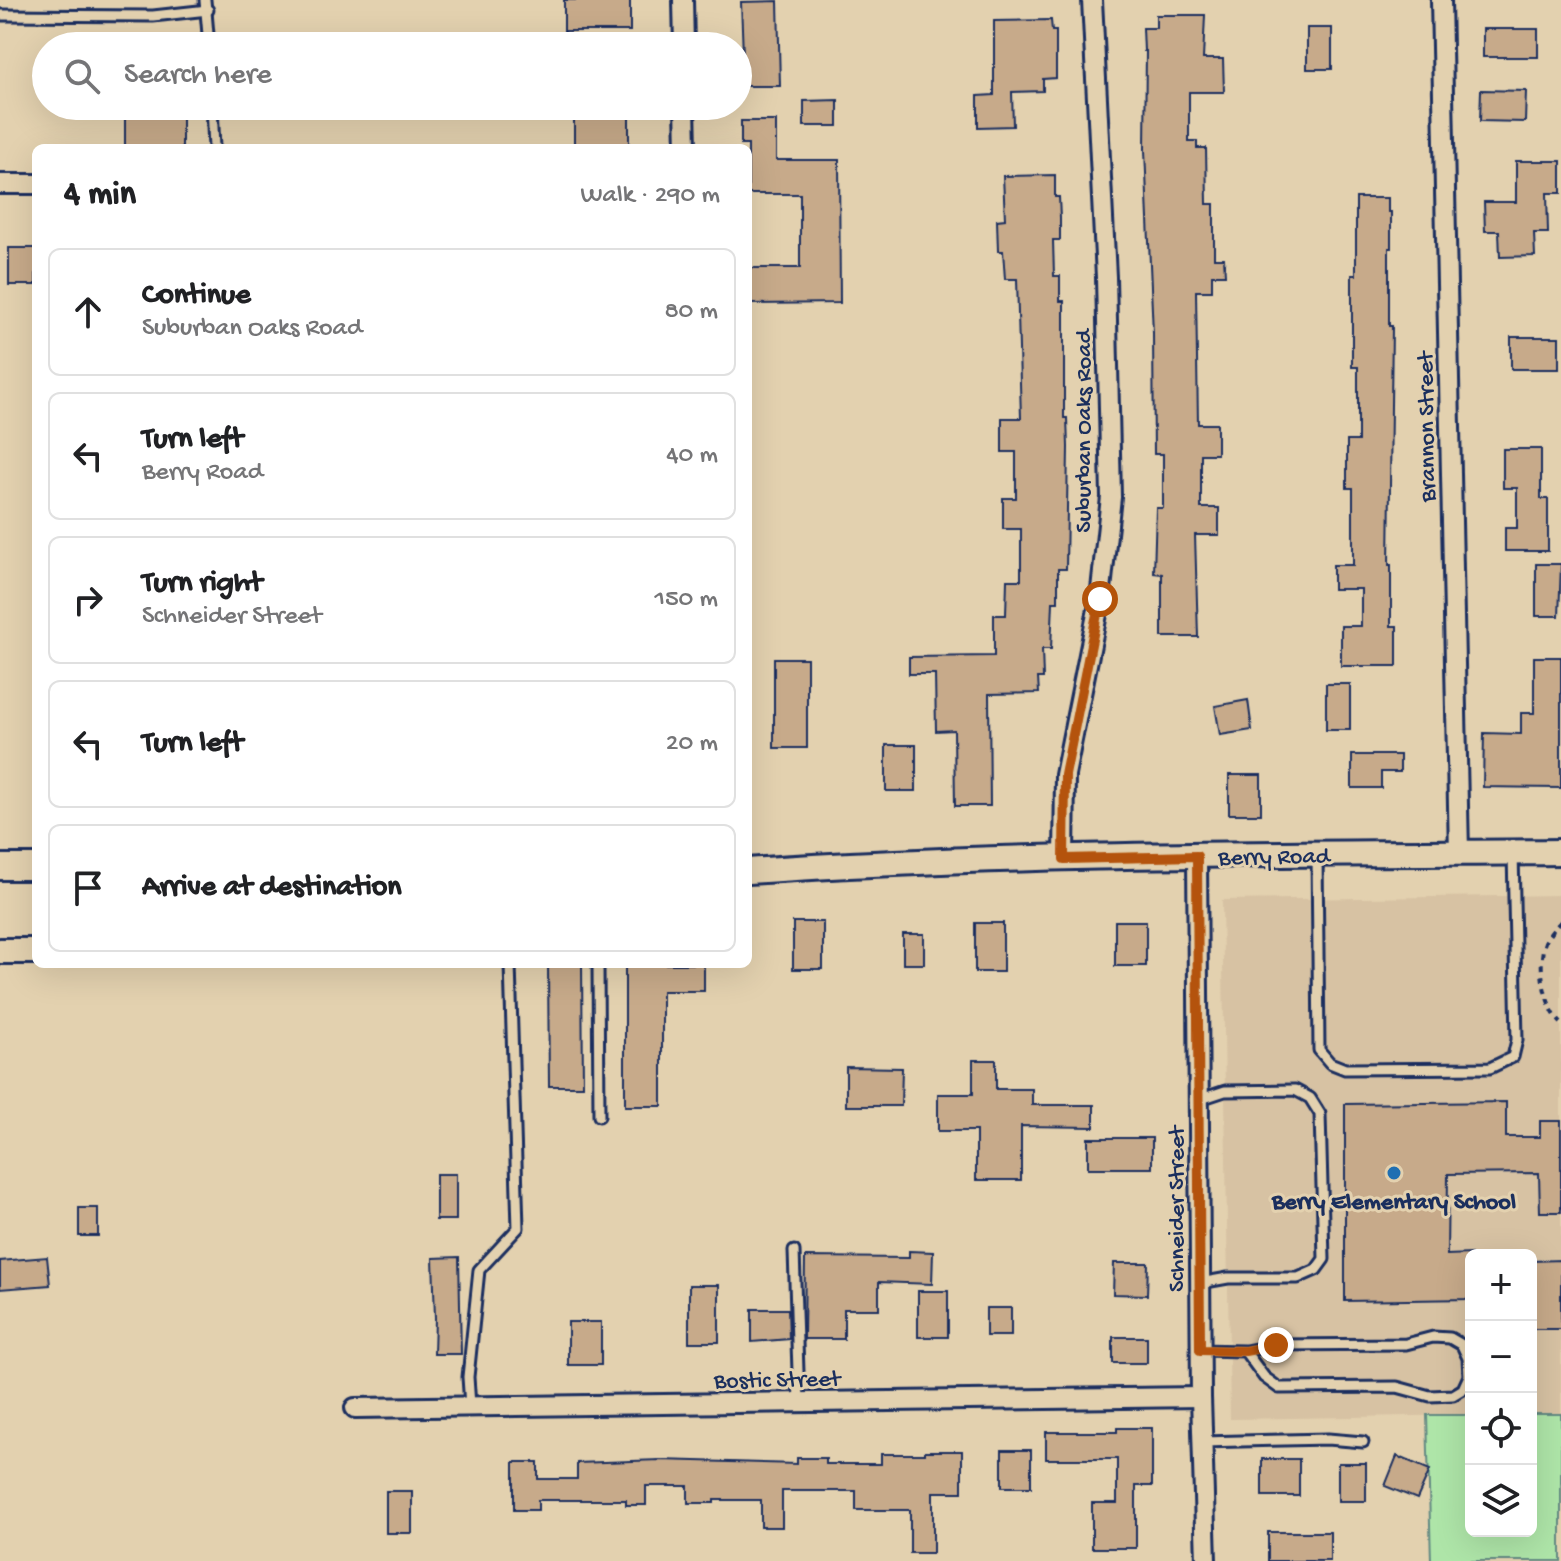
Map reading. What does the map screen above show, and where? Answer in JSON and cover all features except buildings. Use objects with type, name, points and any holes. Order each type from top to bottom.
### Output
[{"type":"street","points":[[683,0],[684,32]]},
{"type":"street","name":"Suburban Oaks Road","points":[[1064,859],[1065,775],[1100,599],[1111,497],[1106,277],[1092,0]]},
{"type":"street","name":"Brannon Street","points":[[1441,0],[1459,853]]},
{"type":"street","points":[[685,120],[686,144]]},
{"type":"street","points":[[0,184],[32,184]]},
{"type":"street","name":"Berry Road","points":[[752,871],[840,865],[1064,859],[1561,852]]},
{"type":"street","name":"Schneider Street","points":[[1197,856],[1200,1350],[1206,1561]]},
{"type":"street","points":[[0,867],[32,867]]},
{"type":"street","points":[[0,951],[32,951]]},
{"type":"street","name":"Bostic Street","points":[[355,1408],[1201,1397]]},
{"type":"lane","points":[[0,15],[153,16],[206,5],[208,32]]},
{"type":"lane","points":[[213,120],[214,144]]},
{"type":"lane","points":[[1317,854],[1319,1050],[1330,1063],[1345,1069],[1490,1068],[1513,1057],[1517,1040],[1513,852]]},
{"type":"lane","points":[[470,1406],[468,1377],[479,1270],[518,1228],[510,968]]},
{"type":"lane","points":[[598,968],[599,1116]]},
{"type":"lane","points":[[1198,1100],[1225,1091],[1295,1090],[1310,1098],[1320,1114],[1324,1259],[1316,1270],[1298,1278],[1228,1278],[1200,1283]]},
{"type":"lane","points":[[794,1251],[799,1402]]},
{"type":"lane","points":[[1200,1350],[1245,1351],[1276,1345],[1406,1344],[1433,1337],[1450,1338],[1462,1345],[1468,1358],[1469,1376],[1463,1389],[1453,1395],[1430,1396],[1397,1387],[1279,1388],[1264,1377],[1245,1351]]},
{"type":"lane","points":[[1202,1442],[1328,1439],[1363,1442]]},
{"type":"path","points":[[1561,921],[1546,940],[1542,956],[1550,1005],[1561,1023]]},
{"type":"shaded area","name":"Berry Elementary School","points":[[1561,895],[1561,1414],[1537,1414],[1537,1249],[1465,1249],[1465,1415],[1230,1419],[1222,900]]},
{"type":"green space","points":[[1537,1414],[1561,1414],[1561,1561],[1431,1561],[1427,1415],[1465,1415],[1465,1537],[1537,1537]]},
{"type":"place","name":"Berry Elementary School","points":[[1394,1173]]},
{"type":"route","points":[[1100,599],[1065,775],[1064,859],[1197,856],[1200,1350],[1245,1351],[1276,1345]]}]
